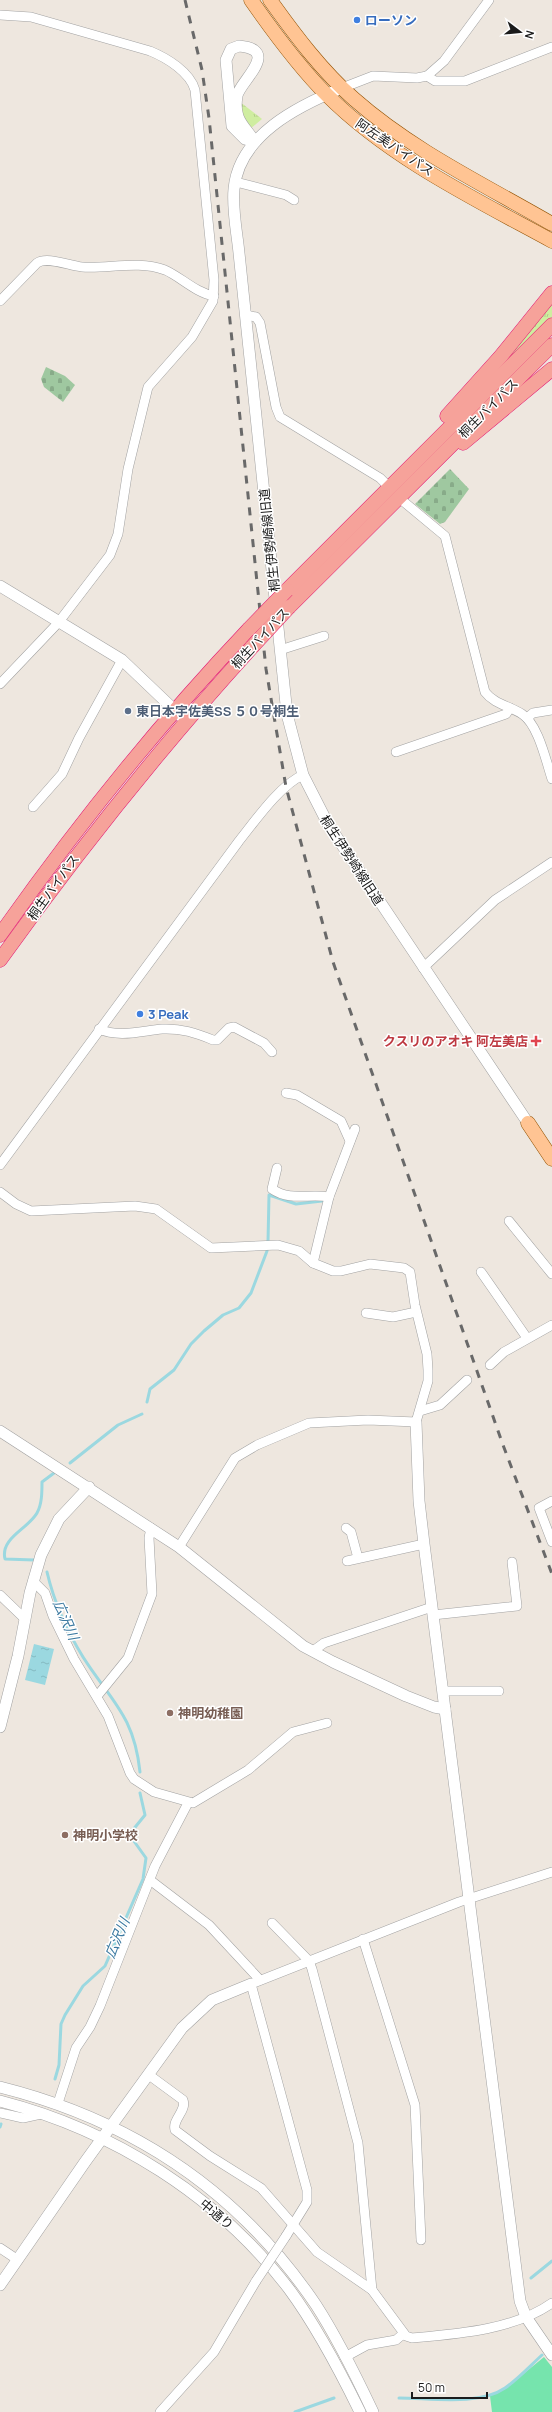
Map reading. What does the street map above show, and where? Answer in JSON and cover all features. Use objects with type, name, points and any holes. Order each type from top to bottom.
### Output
[{"type":"highway","points":[[394,492],[406,460],[501,356],[552,293]]},
{"type":"highway","name":"桐生バイパス","points":[[0,960],[75,857],[186,721],[394,492],[552,325]]},
{"type":"highway","name":"桐生バイパス","points":[[0,936],[106,794],[174,709],[287,590],[552,344]]},
{"type":"highway","points":[[394,492],[422,484],[461,445],[552,369]]},
{"type":"main road","name":"阿左美バイパス","points":[[251,0],[290,53],[326,94],[363,126],[397,152],[552,242]]},
{"type":"main road","name":"阿左美バイパス","points":[[270,0],[298,38],[342,88],[376,117],[427,152],[552,224]]},
{"type":"main road","points":[[528,1123],[552,1159]]},
{"type":"street","points":[[342,88],[373,76],[417,78],[427,76],[444,61],[489,0]]},
{"type":"street","points":[[0,15],[31,17],[150,51],[168,60],[192,81],[195,90],[203,160],[214,296],[211,306],[198,328],[148,387],[128,469],[118,534],[114,548],[104,564],[58,623],[0,684]]},
{"type":"street","points":[[240,46],[250,48],[257,55],[258,60],[256,68],[237,96],[239,122],[255,142],[245,139],[235,131],[232,126],[226,60],[231,49],[240,46]]},
{"type":"street","points":[[427,76],[435,80],[465,81],[552,47]]},
{"type":"street","name":"桐生伊勢崎線旧道","points":[[342,88],[326,94],[273,126],[255,142],[244,159],[236,182],[234,205],[287,714],[304,775],[328,824],[528,1123]]},
{"type":"street","points":[[236,182],[286,195],[294,200]]},
{"type":"street","points":[[0,301],[37,263],[43,260],[80,266],[130,265],[153,267],[165,271],[204,293],[214,296]]},
{"type":"street","points":[[246,315],[256,317],[260,323],[276,407],[280,417],[380,478],[445,536],[485,692],[494,701],[527,718],[534,729],[552,779]]},
{"type":"street","points":[[0,586],[58,623],[122,660],[186,721]]},
{"type":"street","points":[[280,650],[324,636]]},
{"type":"street","points":[[33,807],[62,774],[79,738],[122,660]]},
{"type":"street","points":[[396,752],[506,714],[510,708]]},
{"type":"street","points":[[527,718],[533,714],[552,710]]},
{"type":"street","points":[[0,1165],[98,1029],[239,841],[276,797],[292,781],[304,775]]},
{"type":"street","points":[[423,968],[495,900],[552,862]]},
{"type":"street","points":[[98,1029],[137,1034],[162,1029],[182,1029],[217,1040],[230,1028],[234,1027],[264,1043],[272,1052]]},
{"type":"street","points":[[286,1093],[297,1095],[341,1121],[350,1141]]},
{"type":"street","points":[[313,1263],[329,1197],[355,1129]]},
{"type":"street","points":[[277,1168],[272,1189],[278,1193],[291,1198],[320,1195],[329,1197]]},
{"type":"street","points":[[0,1192],[16,1204],[31,1211],[135,1206],[156,1209],[212,1248],[278,1245],[299,1251],[313,1263],[333,1271],[341,1271],[370,1264],[408,1270],[411,1276],[416,1312],[427,1354],[428,1370],[428,1382],[418,1416],[418,1501],[519,2289],[526,2317],[552,2355]]},
{"type":"street","points":[[509,1221],[552,1274]]},
{"type":"street","points":[[481,1272],[527,1338]]},
{"type":"street","points":[[366,1313],[393,1317],[416,1312]]},
{"type":"street","points":[[490,1365],[504,1352],[552,1325]]},
{"type":"street","points":[[179,1547],[234,1458],[257,1445],[309,1424],[418,1416],[440,1406],[467,1380]]},
{"type":"street","points":[[0,1431],[89,1487],[179,1547],[282,1630],[313,1651],[406,1696],[445,1710]]},
{"type":"street","points":[[0,1727],[33,1581],[41,1556],[52,1530],[68,1509],[89,1487]]},
{"type":"street","points":[[552,1501],[538,1508],[552,1542]]},
{"type":"street","points":[[100,1693],[128,1658],[152,1594],[149,1538],[151,1528]]},
{"type":"street","points":[[346,1528],[351,1532],[358,1558]]},
{"type":"street","points":[[347,1561],[424,1544]]},
{"type":"street","points":[[313,1651],[324,1643],[433,1611],[517,1606],[512,1562]]},
{"type":"street","points":[[33,1581],[45,1593],[53,1616],[74,1659],[100,1693],[126,1765],[134,1779],[154,1792],[188,1803],[198,1801],[245,1772],[293,1732],[327,1723]]},
{"type":"street","points":[[0,1595],[25,1619]]},
{"type":"street","points":[[443,1691],[499,1691]]},
{"type":"street","points":[[58,2103],[76,2048],[90,2028],[162,1851],[188,1803]]},
{"type":"street","points":[[0,2285],[102,2138],[182,2028],[202,2008],[222,1995],[363,1939],[469,1899],[552,1872]]},
{"type":"street","points":[[150,1880],[209,1925],[256,1982],[307,2190],[307,2202],[294,2226],[256,2281],[214,2352],[160,2412]]},
{"type":"street","points":[[272,1923],[309,1961],[358,2143],[372,2290]]},
{"type":"street","points":[[363,1939],[415,2105],[421,2240]]},
{"type":"street","points":[[149,2075],[183,2100],[184,2107],[174,2125],[175,2130],[210,2156],[261,2188],[316,2252],[372,2290],[403,2334],[412,2338],[467,2333],[536,2314],[552,2303]]},
{"type":"street","name":"中通り","points":[[0,2087],[58,2103],[112,2125],[183,2167],[241,2216],[271,2248],[302,2286],[346,2356],[374,2412]]},
{"type":"street","name":"中通り","points":[[0,2101],[41,2114],[102,2138],[138,2157],[180,2185],[235,2229],[261,2255],[289,2290],[311,2322],[360,2412]]},
{"type":"street","points":[[0,2113],[23,2118],[41,2114]]},
{"type":"street","points":[[0,2248],[18,2260]]},
{"type":"street","points":[[346,2356],[367,2345],[396,2340],[403,2334]]},
{"type":"green space","points":[[240,102],[262,119],[250,129],[244,123]]},
{"type":"green space","points":[[552,301],[552,317],[468,399]]},
{"type":"green space","points":[[46,367],[65,376],[75,385],[63,402],[44,387],[41,379]]},
{"type":"green space","points":[[450,469],[469,489],[445,522],[440,524],[415,504]]},
{"type":"green space","points":[[544,2357],[552,2367],[552,2412],[492,2412],[490,2396],[505,2389]]},
{"type":"water","points":[[34,1644],[54,1649],[45,1685],[25,1680]]},
{"type":"waterway","points":[[268,1242],[269,1195],[296,1204],[322,1201]]},
{"type":"waterway","points":[[147,1402],[150,1389],[174,1370],[191,1344],[223,1315],[239,1308],[251,1293],[267,1251]]},
{"type":"waterway","name":"広沢川","points":[[70,1463],[118,1425],[142,1414]]},
{"type":"waterway","name":"広沢川","points":[[34,1560],[5,1559],[5,1552],[11,1539],[28,1524],[37,1513],[41,1502],[42,1482],[54,1473]]},
{"type":"waterway","name":"広沢川","points":[[47,1572],[57,1605],[72,1637],[83,1657],[127,1722],[137,1752],[140,1772]]},
{"type":"waterway","name":"広沢川","points":[[55,2079],[59,2065],[61,2024],[83,1986],[105,1966],[143,1879],[146,1858],[131,1837],[132,1831],[145,1815],[140,1793]]},
{"type":"waterway","points":[[531,2278],[552,2261]]},
{"type":"waterway","points":[[399,2398],[454,2400],[494,2394],[505,2388],[519,2377],[542,2355]]},
{"type":"waterway","points":[[295,2412],[334,2398]]},
{"type":"railway","points":[[185,0],[202,70],[209,118],[266,669],[286,787],[333,962],[503,1445],[552,1574]]},
{"type":"place","name":"ローソン","points":[[357,20]]},
{"type":"place","name":"東日本宇佐美SS ５０号桐生","points":[[128,711]]},
{"type":"place","name":"3 Peak","points":[[140,1014]]},
{"type":"place","name":"クスリのアオキ 阿左美店","points":[[536,1041]]},
{"type":"place","name":"神明幼稚園","points":[[170,1713]]},
{"type":"place","name":"神明小学校","points":[[65,1835]]}]
